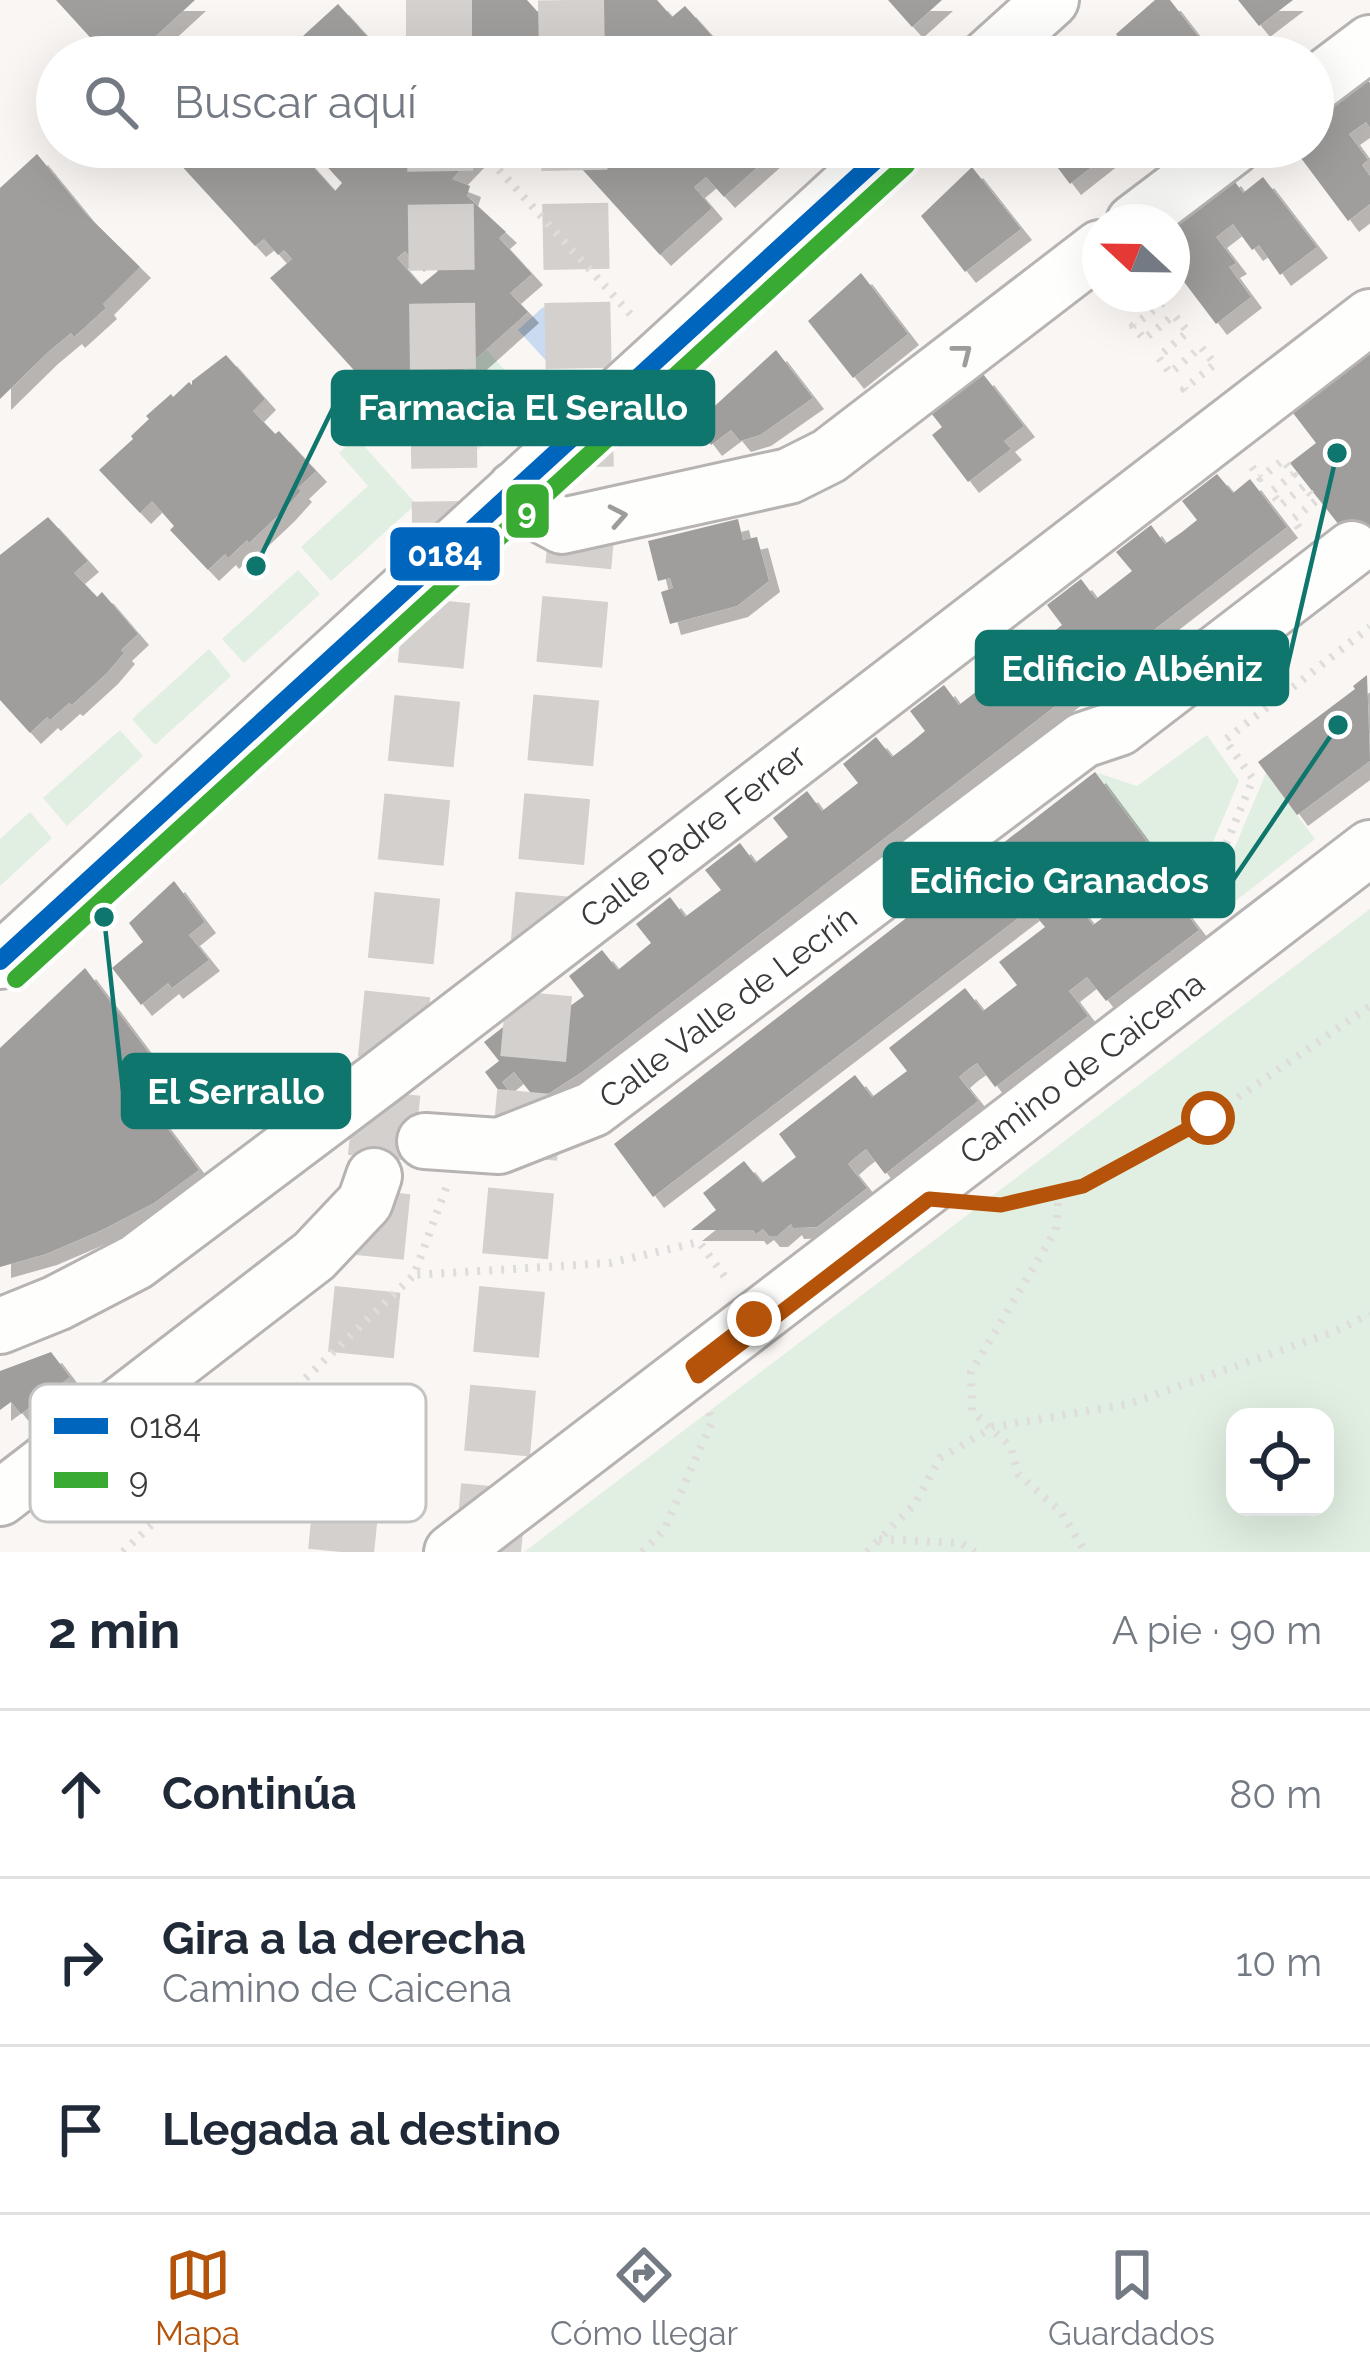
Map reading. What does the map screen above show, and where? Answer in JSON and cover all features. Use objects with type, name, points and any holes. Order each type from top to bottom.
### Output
[{"type":"street","points":[[1011,36],[1051,0]]},
{"type":"street","points":[[1334,70],[1370,43]]},
{"type":"street","points":[[0,961],[867,168]]},
{"type":"street","points":[[1158,204],[1205,168]]},
{"type":"street","points":[[515,489],[540,514],[562,526],[789,476],[829,456],[1082,262]]},
{"type":"street","name":"Calle Padre Ferrer","points":[[0,1326],[58,1303],[136,1262],[1370,317]]},
{"type":"street","name":"Calle Valle de Lecrín","points":[[438,1159],[499,1146],[593,1109],[1083,740],[1119,728],[1328,541]]},
{"type":"street","name":"Camino de Caicena","points":[[452,1552],[1370,848]]},
{"type":"street","points":[[374,1176],[438,1159],[381,1078]]},
{"type":"street","points":[[328,1118],[374,1176]]},
{"type":"street","points":[[148,1384],[314,1256],[365,1202],[374,1176]]},
{"type":"street","points":[[0,1498],[30,1475]]},
{"type":"path","points":[[497,168],[632,316]]},
{"type":"path","points":[[1151,312],[1133,326],[1144,339],[1174,315],[1188,332],[1158,357],[1170,373],[1202,347],[1215,364],[1184,389],[1192,400]]},
{"type":"path","points":[[1262,456],[1250,466],[1261,478],[1283,460],[1294,474],[1271,492],[1281,505],[1304,486],[1316,501],[1293,519],[1328,541]]},
{"type":"path","points":[[1225,923],[1204,897],[1252,779],[1225,740],[1370,627]]},
{"type":"path","points":[[983,1204],[1001,1205],[1083,1186],[1208,1118],[1370,1006]]},
{"type":"path","points":[[299,1384],[414,1275],[438,1159]]},
{"type":"path","points":[[1059,1191],[1056,1230],[971,1372],[971,1411],[1011,1447],[1018,1474],[1061,1512],[1085,1552]]},
{"type":"path","points":[[414,1275],[610,1263],[699,1242],[739,1297]]},
{"type":"path","points":[[867,1552],[914,1505],[940,1458],[993,1427],[1128,1403],[1336,1331],[1370,1314]]},
{"type":"path","points":[[643,1552],[664,1530],[712,1422],[693,1366]]},
{"type":"path","points":[[123,1552],[155,1522]]},
{"type":"path","points":[[879,1539],[961,1543],[975,1552]]},
{"type":"green space","points":[[486,349],[532,401],[462,464],[416,412]]},
{"type":"green space","points":[[356,437],[416,504],[331,581],[301,547],[368,486],[339,453]]},
{"type":"green space","points":[[298,570],[320,594],[244,663],[222,639]]},
{"type":"green space","points":[[209,649],[231,676],[155,745],[132,719]]},
{"type":"green space","points":[[120,730],[143,756],[67,826],[43,798]]},
{"type":"green space","points":[[1207,735],[1239,781],[1189,898],[1095,772],[1137,786]]},
{"type":"green space","points":[[1266,773],[1315,839],[1224,910],[1214,897]]},
{"type":"green space","points":[[30,812],[52,838],[0,886],[0,839]]},
{"type":"green space","points":[[1370,909],[1370,1552],[524,1552]]},
{"type":"water","points":[[543,307],[560,325],[570,316],[586,334],[551,366],[518,330]]},
{"type":"water","points":[[486,371],[508,396],[464,436],[442,413]]},
{"type":"building","points":[[56,0],[195,0],[156,36],[89,36]]},
{"type":"building","points":[[430,0],[527,0],[559,36],[462,36]]},
{"type":"building","points":[[567,0],[657,0],[672,17],[685,6],[712,36],[565,36],[585,19]]},
{"type":"building","points":[[888,0],[942,0],[912,27]]},
{"type":"building","points":[[1155,0],[1170,0],[1198,36],[1118,36]]},
{"type":"building","points":[[1238,0],[1293,0],[1259,26]]},
{"type":"building","points":[[338,4],[367,36],[303,36]]},
{"type":"building","points":[[1362,73],[1370,83],[1370,128],[1366,122],[1349,134],[1368,160],[1362,165],[1370,176],[1370,204],[1348,221],[1308,168],[1334,168],[1334,94]]},
{"type":"building","points":[[36,155],[36,168],[48,168],[86,214],[140,267],[103,304],[106,308],[74,337],[71,333],[47,353],[0,399],[0,188]]},
{"type":"building","points":[[184,168],[314,168],[335,191],[342,183],[328,168],[463,168],[452,179],[470,186],[467,196],[506,232],[499,238],[532,274],[510,293],[528,312],[403,424],[270,278],[292,259],[284,250],[278,255],[264,239],[255,246]],"holes":[[[405,251],[413,261],[421,253],[438,271],[421,285],[397,258]]]},
{"type":"building","points":[[581,168],[756,168],[724,197],[706,177],[694,187],[712,208],[660,255]]},
{"type":"building","points":[[973,168],[1021,229],[965,272],[921,216]]},
{"type":"building","points":[[1058,168],[1090,168],[1070,184]]},
{"type":"building","points":[[1230,175],[1243,193],[1263,177],[1317,247],[1280,275],[1259,245],[1252,250],[1233,224],[1216,237],[1236,263],[1229,267],[1251,297],[1216,324],[1190,290],[1190,206]]},
{"type":"building","points":[[861,273],[908,334],[853,378],[808,321]]},
{"type":"building","points":[[776,350],[813,398],[760,435],[740,441],[731,430],[711,445],[695,424]]},
{"type":"building","points":[[1370,354],[1370,564],[1290,463],[1316,443],[1293,413]]},
{"type":"building","points":[[226,355],[265,399],[253,411],[316,471],[249,543],[247,540],[228,558],[225,554],[208,570],[170,530],[174,526],[152,501],[140,513],[99,470],[133,439],[149,419],[146,416]]},
{"type":"building","points":[[983,374],[1024,426],[1004,441],[1011,449],[968,482],[932,435],[942,427],[931,413]]},
{"type":"building","points":[[1217,474],[1233,493],[1250,479],[1287,527],[582,1072],[548,1094],[511,1107],[485,1072],[499,1061],[484,1042],[534,1003],[549,1023],[584,996],[569,976],[602,950],[618,970],[651,943],[636,924],[670,897],[685,917],[721,890],[705,870],[740,843],[755,863],[788,837],[773,818],[807,791],[822,811],[858,783],[843,764],[876,737],[892,757],[925,731],[910,711],[944,685],[959,705],[995,677],[979,657],[1013,631],[1029,651],[1062,625],[1047,605],[1081,579],[1096,599],[1132,571],[1116,552],[1151,525],[1165,544],[1197,520],[1182,501]],"holes":[[[514,1072],[530,1092],[517,1101],[502,1082]]]},
{"type":"building","points":[[48,517],[88,561],[74,573],[97,597],[102,592],[138,634],[107,673],[72,705],[50,720],[47,717],[30,733],[0,700],[0,555]]},
{"type":"building","points":[[738,519],[743,540],[757,537],[769,581],[737,606],[670,624],[661,592],[673,588],[670,578],[658,581],[648,541]]},
{"type":"building","points":[[1367,675],[1370,761],[1297,815],[1258,762]]},
{"type":"building","points":[[1095,772],[1189,898],[1180,905],[1199,930],[1106,1001],[1087,977],[1069,991],[1088,1016],[995,1087],[977,1063],[967,1070],[959,1077],[978,1101],[885,1174],[866,1149],[857,1156],[848,1164],[867,1188],[817,1227],[793,1228],[791,1224],[777,1236],[763,1229],[756,1234],[753,1230],[691,1230],[716,1210],[703,1193],[744,1161],[762,1183],[796,1157],[779,1134],[855,1075],[872,1097],[907,1071],[889,1048],[965,988],[983,1011],[1017,985],[999,962],[1045,927],[1030,909],[653,1197],[614,1144]],"holes":[[[1110,876],[1128,899],[1093,925],[1076,903]]]},
{"type":"building","points":[[174,881],[205,922],[189,935],[209,960],[141,1005],[112,968],[143,942],[129,923]]},
{"type":"building","points":[[85,968],[155,1061],[131,1080],[199,1170],[154,1203],[102,1230],[0,1267],[0,1048]]},
{"type":"building","points":[[51,1352],[70,1377],[61,1384],[30,1384],[30,1407],[21,1414],[11,1402],[0,1410],[0,1371]]},
{"type":"tunnel","points":[[439,0],[439,36]]},
{"type":"tunnel","points":[[571,0],[572,36]]},
{"type":"tunnel","points":[[358,1384],[445,523],[440,168]]},
{"type":"tunnel","points":[[488,1552],[582,526],[574,168]]},
{"type":"tunnel","points":[[341,1552],[344,1522]]},
{"type":"transit line","name":"0184","points":[[0,961],[867,168]]},
{"type":"transit line","name":"9","points":[[16,979],[903,168]]},
{"type":"place","name":"Edificio Albéniz","points":[[1337,453]]},
{"type":"place","name":"Farmacia El Serallo","points":[[256,566]]},
{"type":"place","name":"Edificio Granados","points":[[1338,725]]},
{"type":"place","name":"El Serrallo","points":[[104,917]]},
{"type":"route","points":[[754,1319],[693,1366],[698,1376],[929,1199],[1001,1205],[1083,1186],[1208,1118]]}]
